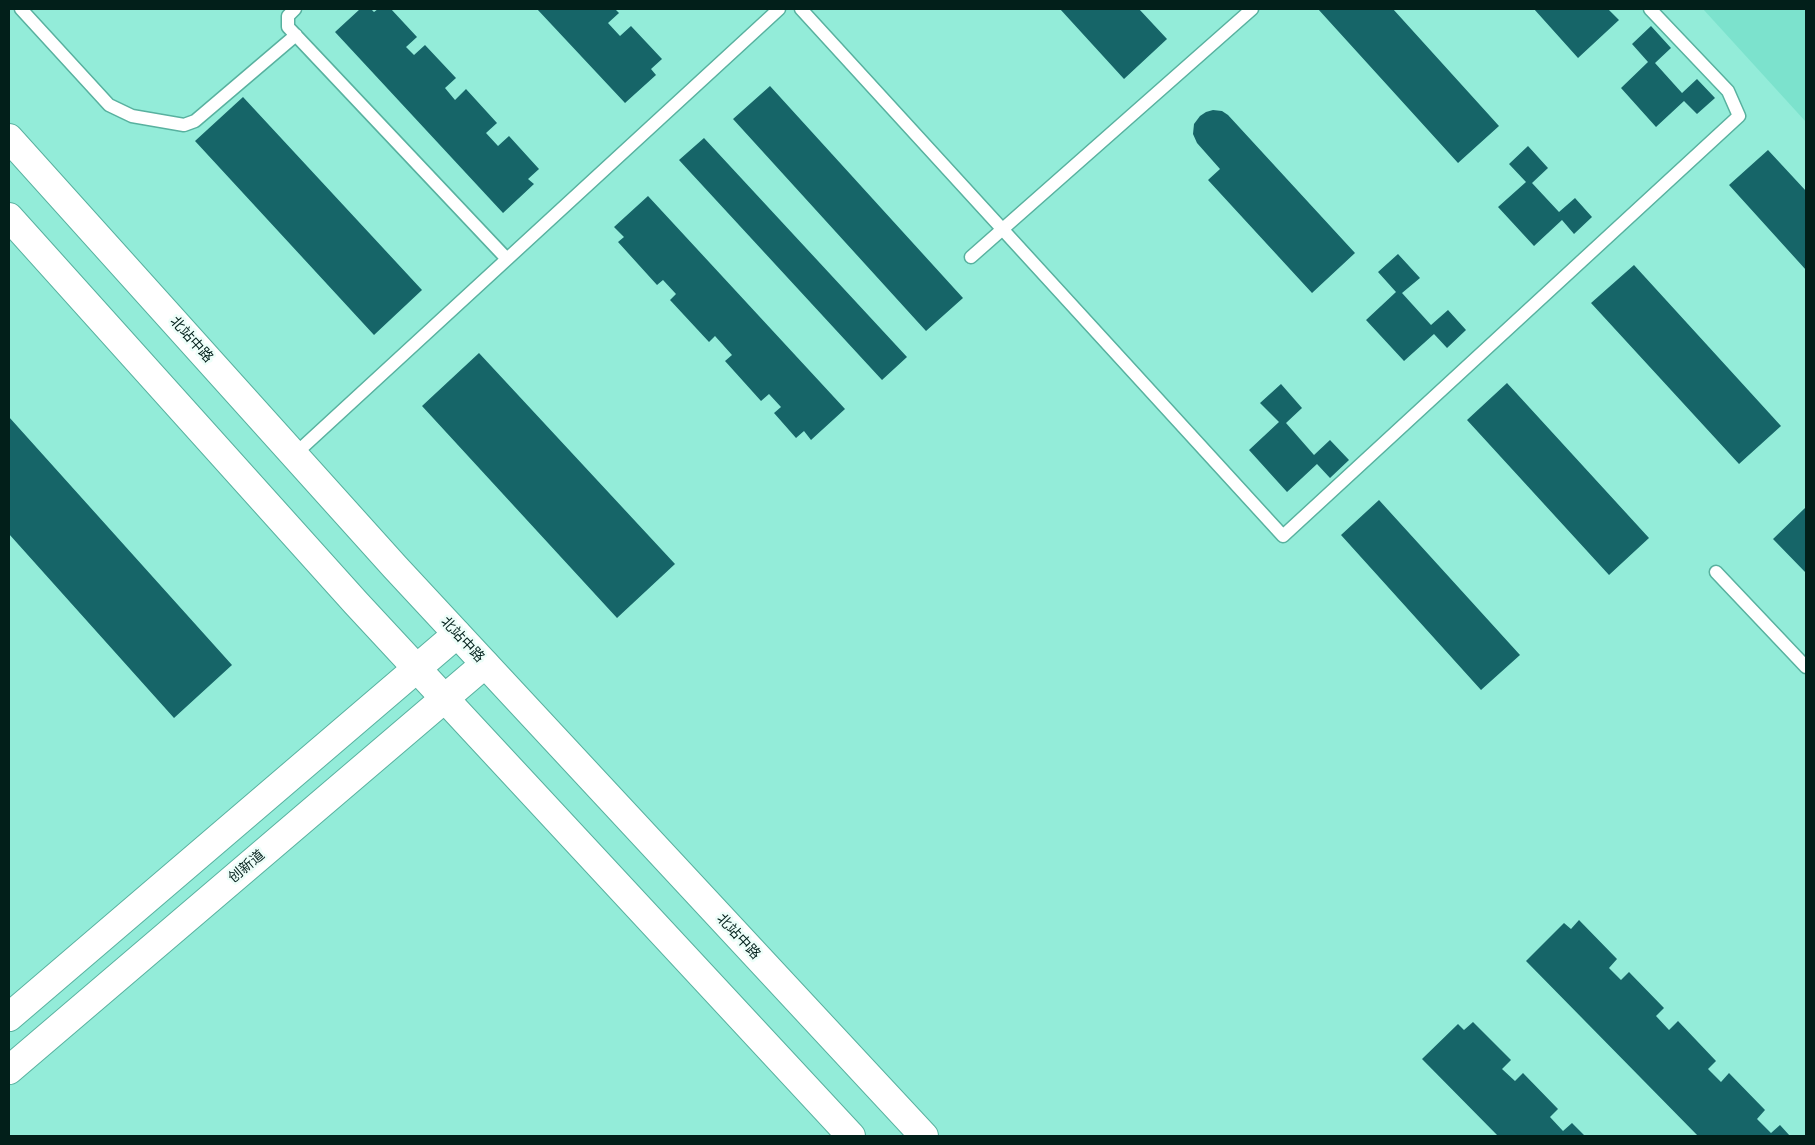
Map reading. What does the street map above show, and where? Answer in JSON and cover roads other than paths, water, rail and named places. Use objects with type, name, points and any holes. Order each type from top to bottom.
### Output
[{"type":"main road","name":"北站中路","points":[[9,138],[484,664],[924,1136]]},
{"type":"main road","points":[[9,218],[416,669],[851,1136]]},
{"type":"main road","points":[[9,1017],[457,634]]},
{"type":"main road","name":"创新道","points":[[9,1070],[484,664]]},
{"type":"lane","points":[[21,9],[109,105],[132,116],[184,125],[195,121],[296,35]]},
{"type":"lane","points":[[295,9],[288,16],[288,27],[507,259]]},
{"type":"lane","points":[[294,455],[780,9]]},
{"type":"lane","points":[[801,9],[1283,536],[1739,116],[1728,91],[1650,9]]},
{"type":"lane","points":[[971,257],[1252,9]]},
{"type":"lane","points":[[1716,572],[1806,667]]}]
